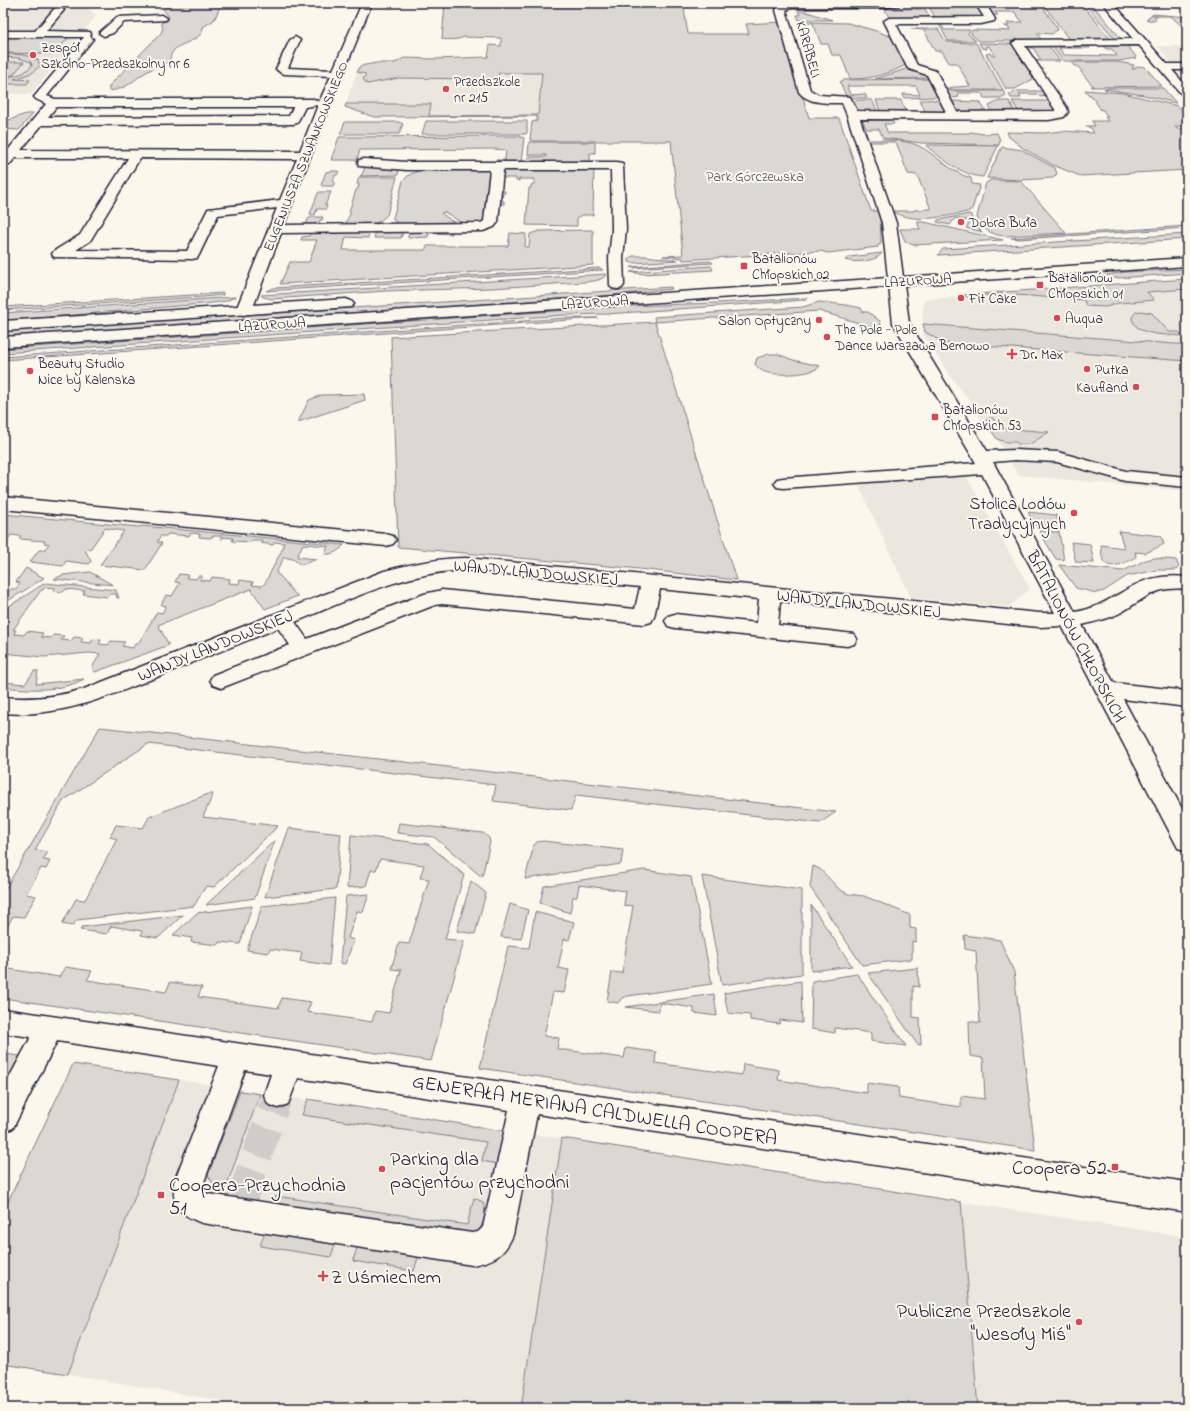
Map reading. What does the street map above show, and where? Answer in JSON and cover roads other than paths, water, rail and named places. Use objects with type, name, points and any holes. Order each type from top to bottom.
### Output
[{"type":"street","name":"EUGENIUSZA SZWANKOWSKIEGO","points":[[244,310],[325,103],[367,3]]},
{"type":"street","name":"KARABELI","points":[[895,3],[881,5],[791,5],[782,8],[781,10],[805,92],[820,99],[846,99],[853,115],[889,223],[901,266],[896,282]]},
{"type":"street","points":[[954,115],[932,73],[913,67],[889,21],[981,21],[990,19],[980,3]]},
{"type":"street","points":[[1108,3],[1163,67],[1185,89]]},
{"type":"street","points":[[38,34],[59,10]]},
{"type":"street","points":[[3,34],[38,34],[98,38],[102,32],[113,27],[121,19],[162,18]]},
{"type":"street","points":[[87,37],[40,97],[53,103],[325,103]]},
{"type":"street","points":[[295,40],[282,68],[285,72],[337,74]]},
{"type":"street","points":[[853,115],[1049,116],[1060,114],[1062,112],[1061,108],[1017,43],[1142,42]]},
{"type":"street","points":[[1163,67],[1187,67]]},
{"type":"street","points":[[3,165],[53,103]]},
{"type":"street","points":[[39,121],[293,120],[301,103]]},
{"type":"street","points":[[12,154],[305,155]]},
{"type":"street","points":[[136,154],[85,238],[59,254],[192,255],[213,212],[286,203]]},
{"type":"street","points":[[364,163],[407,166],[617,166],[619,229],[616,258],[617,285]]},
{"type":"street","points":[[276,229],[483,227],[491,222],[497,166]]},
{"type":"street","name":"LAZUROWA","points":[[3,342],[1187,262]]},
{"type":"street","name":"LAZUROWA","points":[[878,268],[901,266]]},
{"type":"street","name":"BATALIONÓW CHŁOPSKICH","points":[[896,282],[901,323],[984,462],[1187,841]]},
{"type":"street","name":"LAZUROWA","points":[[601,286],[632,284]]},
{"type":"street","name":"LAZUROWA","points":[[3,326],[362,302]]},
{"type":"street","points":[[783,483],[984,462],[1015,455],[1058,457],[1125,476],[1187,482]]},
{"type":"street","points":[[3,503],[386,540]]},
{"type":"street","name":"WANDY LANDOWSKIEJ","points":[[3,705],[29,707],[67,702],[92,694],[371,583],[418,568],[448,564],[466,564],[1039,620],[1069,619],[1088,616],[1108,610],[1149,585],[1173,581],[1187,583]]},
{"type":"street","points":[[549,607],[558,573]]},
{"type":"street","points":[[221,680],[431,599],[442,598],[549,607],[644,617],[651,582]]},
{"type":"street","points":[[767,631],[770,594]]},
{"type":"street","points":[[282,619],[303,648]]},
{"type":"street","points":[[675,621],[847,639]]},
{"type":"street","points":[[1107,690],[1187,699]]},
{"type":"street","name":"GENERAŁA MERIANA CALDWELLA COOPERA","points":[[3,1021],[1187,1197]]},
{"type":"street","points":[[3,1118],[50,1028]]},
{"type":"street","points":[[237,1055],[188,1182],[188,1197],[202,1208],[476,1250],[486,1247],[497,1235],[526,1098]]},
{"type":"street","points":[[278,1095],[289,1063]]},
{"type":"tunnel","points":[[242,1198],[278,1095]]},
{"type":"place","name":"Zespół Szkolno-Przedszkolny nr 6","points":[[33,55]]},
{"type":"place","name":"Przedszkole nr 215","points":[[446,89]]},
{"type":"place","name":"Dobra Buła","points":[[961,222]]},
{"type":"place","name":"Batalionów Chłopskich 02","points":[[744,266]]},
{"type":"place","name":"Batalionów Chłopskich 01","points":[[1040,285]]},
{"type":"place","name":"Fit Cake","points":[[961,298]]},
{"type":"place","name":"Auqua","points":[[1057,318]]},
{"type":"place","name":"Salon Optyczny","points":[[819,320]]},
{"type":"place","name":"The Pole - Pole Dance Warszawa Bemowo","points":[[827,337]]},
{"type":"place","name":"Dr. Max","points":[[1012,354]]},
{"type":"place","name":"Putka","points":[[1087,369]]},
{"type":"place","name":"Beauty Studio Nice by Kalenska","points":[[30,371]]},
{"type":"place","name":"Kaufland","points":[[1136,387]]},
{"type":"place","name":"Batalionów Chłopskich 53","points":[[935,417]]},
{"type":"place","name":"Stolica Lodów Tradycyjnych","points":[[1074,513]]},
{"type":"place","name":"Coopera 52","points":[[1115,1167]]},
{"type":"place","name":"Parking dla pacjentów przychodni","points":[[382,1169]]},
{"type":"place","name":"Coopera-Przychodnia 51","points":[[161,1195]]},
{"type":"place","name":"Z Uśmiechem","points":[[323,1276]]},
{"type":"place","name":"Publiczne Przedszkole \"Wesoły Miś\"","points":[[1079,1322]]},
{"type":"park label","name":"Park Górczewska","points":[[755,176]]}]
